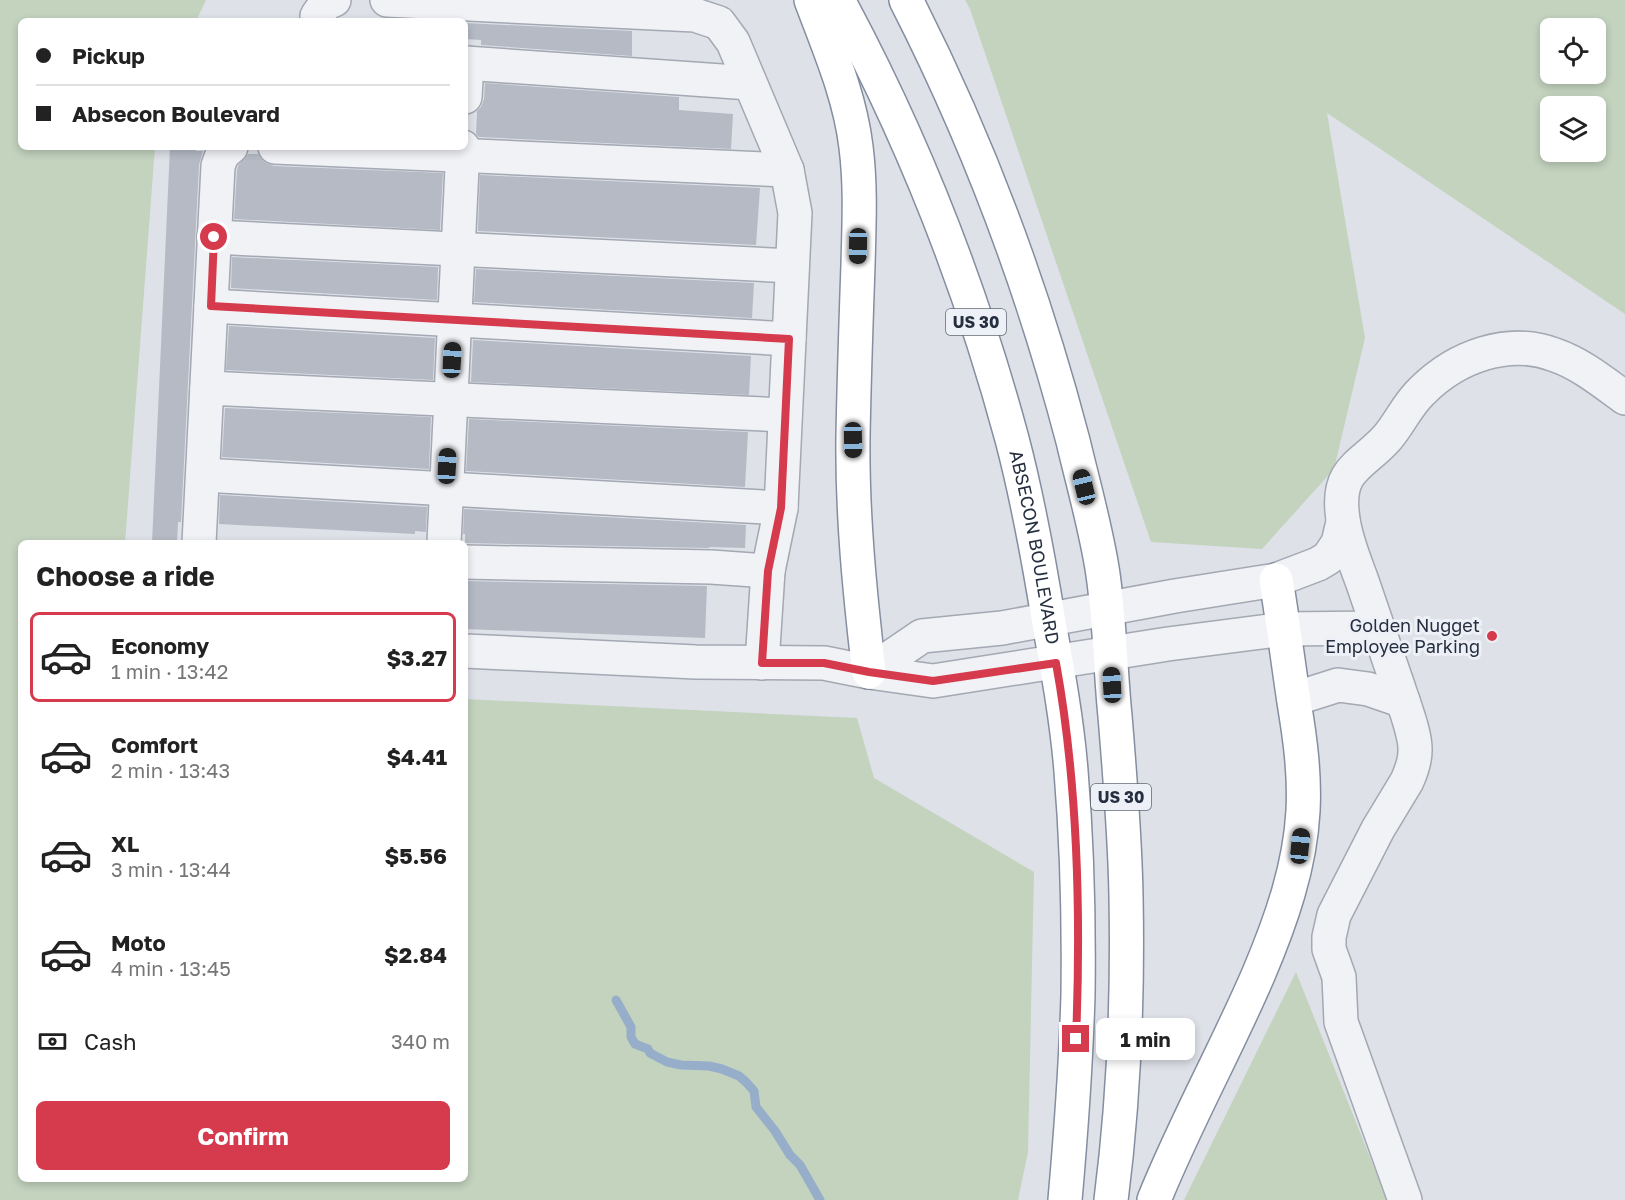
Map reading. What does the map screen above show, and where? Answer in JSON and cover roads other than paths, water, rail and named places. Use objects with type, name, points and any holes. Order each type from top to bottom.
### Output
[{"type":"highway","points":[[811,0],[838,73],[849,110],[856,146],[859,212],[853,440],[854,499],[859,583],[869,672]]},
{"type":"highway","name":"ABSECON BOULEVARD","points":[[838,0],[869,57],[916,160],[959,270],[995,378],[1013,442],[1043,581],[1071,768],[1077,904],[1077,1005],[1073,1108],[1065,1200]]},
{"type":"highway","name":"US 30","points":[[906,0],[935,56],[980,159],[1026,280],[1056,374],[1102,569],[1123,814],[1126,896],[1124,1053],[1119,1133],[1110,1200]]},
{"type":"highway","points":[[1154,1200],[1268,951],[1294,876],[1300,846],[1304,775],[1276,580]]},
{"type":"street","points":[[317,18],[326,3],[334,0]]},
{"type":"street","points":[[387,0],[695,15],[719,23],[733,42],[787,170],[795,213],[781,508],[768,571],[762,663]]},
{"type":"street","points":[[468,63],[750,83]]},
{"type":"street","points":[[199,540],[218,166],[222,155],[228,150]]},
{"type":"street","points":[[411,150],[787,170]]},
{"type":"street","points":[[444,540],[462,151]]},
{"type":"street","points":[[214,237],[792,266]]},
{"type":"street","points":[[211,306],[789,339]]},
{"type":"street","points":[[1405,1200],[1341,1022],[1339,977],[1329,949],[1334,915],[1378,829],[1410,774],[1416,747],[1403,701],[1343,522],[1343,488],[1351,470],[1382,443],[1421,391],[1437,377],[1465,361],[1487,353],[1508,348],[1546,352],[1585,370],[1625,398]]},
{"type":"street","points":[[207,388],[785,416]]},
{"type":"street","points":[[202,475],[781,508]]},
{"type":"street","points":[[869,672],[922,636],[1002,628],[1276,580],[1328,558],[1338,543],[1343,522]]},
{"type":"street","points":[[468,562],[711,567],[768,571]]},
{"type":"street","points":[[468,651],[696,662],[824,663],[933,681],[1284,628],[1378,628]]},
{"type":"street","points":[[1294,699],[1338,685],[1368,689],[1403,701]]},
{"type":"waterway","points":[[616,1000],[631,1027],[631,1037],[635,1044],[648,1049],[650,1053],[667,1062],[722,1069],[739,1076],[746,1082],[754,1091],[756,1107],[790,1155],[800,1165],[820,1200]]},
{"type":"place","name":"Golden Nugget Employee Parking","points":[[1492,636]]}]
